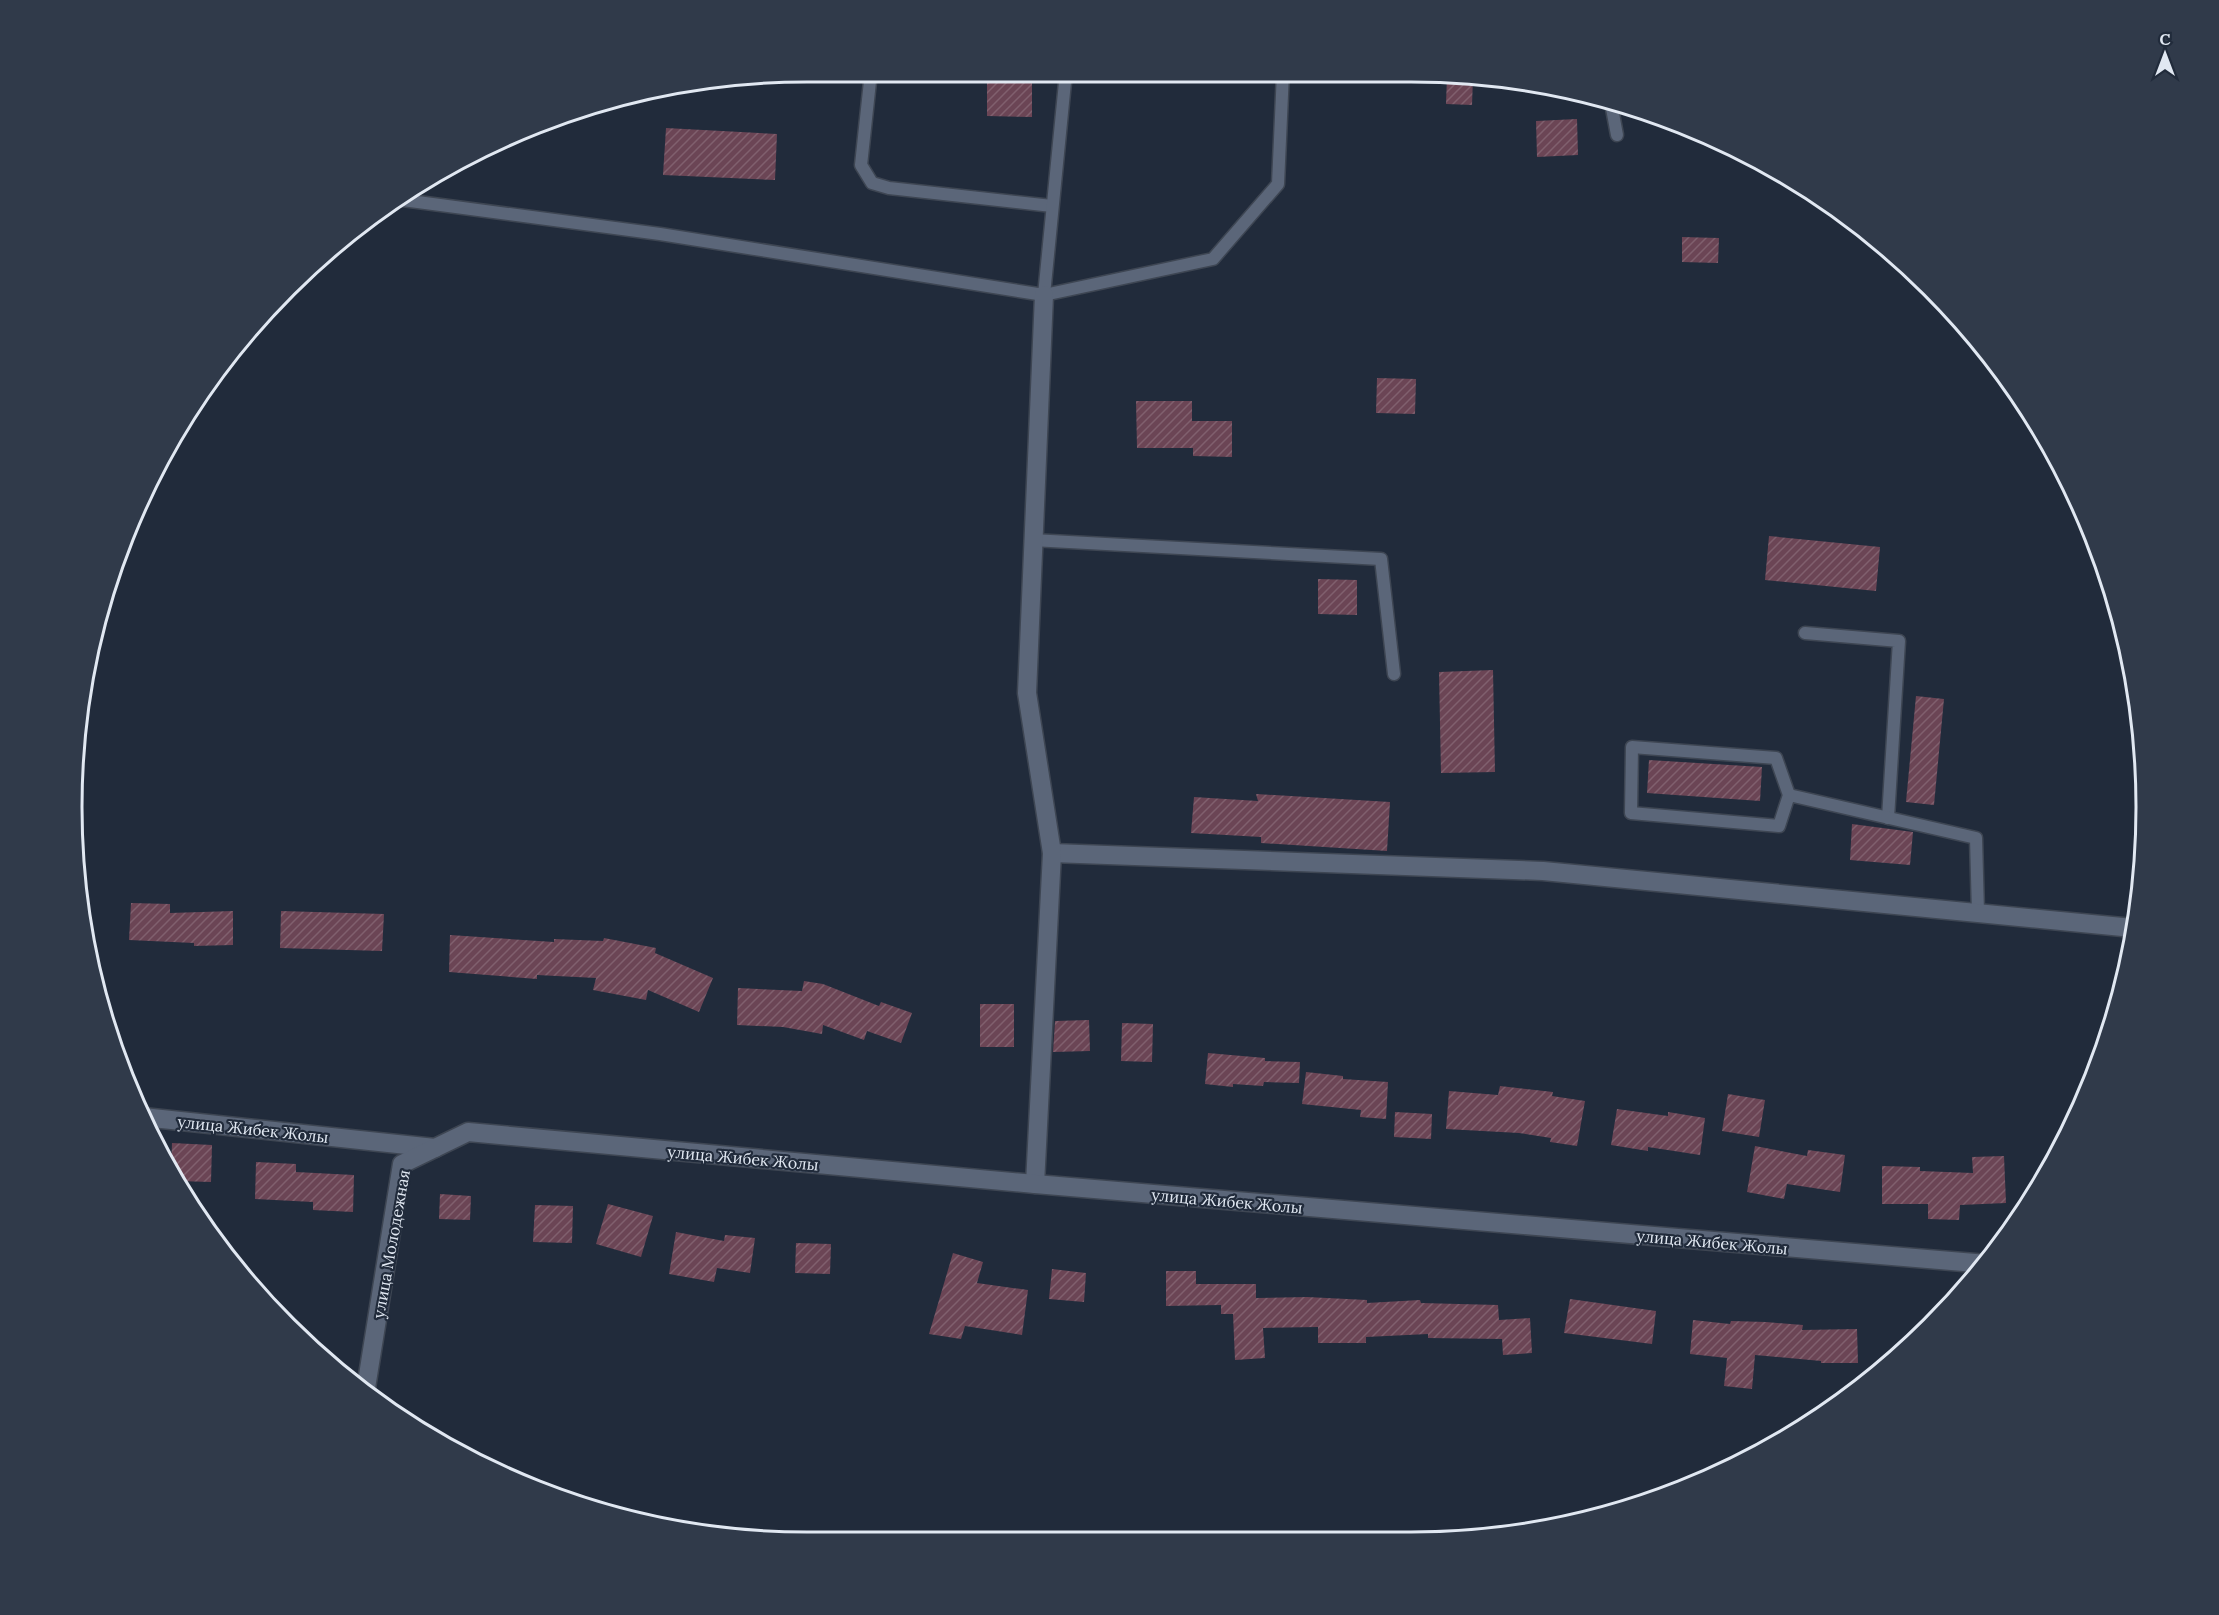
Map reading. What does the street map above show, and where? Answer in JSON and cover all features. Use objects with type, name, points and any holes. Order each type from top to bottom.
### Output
[{"type":"street","points":[[1035,1184],[1052,853],[1027,693],[1044,295]]},
{"type":"street","points":[[1052,853],[1543,871],[2126,927]]},
{"type":"street","name":"улица Жибек Жолы","points":[[153,1118],[435,1148]]},
{"type":"street","name":"улица Жибек Жолы","points":[[468,1132],[1035,1184],[1976,1263]]},
{"type":"street","name":"улица Молодежная","points":[[367,1383],[402,1164],[468,1132]]},
{"type":"lane","points":[[870,82],[861,165],[872,183],[889,188],[1052,206]]},
{"type":"lane","points":[[1044,295],[1065,82]]},
{"type":"lane","points":[[411,201],[660,234],[1044,295],[1213,259],[1278,184],[1283,82]]},
{"type":"lane","points":[[1613,111],[1617,135]]},
{"type":"lane","points":[[1032,540],[1381,559],[1394,674]]},
{"type":"lane","points":[[1805,633],[1899,641],[1887,818]]},
{"type":"lane","points":[[1632,747],[1776,758],[1789,795],[1779,826],[1631,813],[1632,747]]},
{"type":"lane","points":[[1789,795],[1976,838],[1978,913]]},
{"type":"building","points":[[987,82],[1032,82],[1032,117],[987,116]]},
{"type":"building","points":[[1447,83],[1473,85],[1472,105],[1446,104]]},
{"type":"building","points":[[1577,119],[1578,155],[1537,157],[1536,121]]},
{"type":"building","points":[[666,128],[777,134],[775,180],[663,175]]},
{"type":"building","points":[[1682,237],[1719,238],[1718,263],[1682,262]]},
{"type":"building","points":[[1377,378],[1416,379],[1415,414],[1376,413]]},
{"type":"building","points":[[1136,401],[1192,401],[1192,421],[1232,421],[1232,457],[1193,456],[1193,448],[1137,448]]},
{"type":"building","points":[[1769,536],[1880,547],[1876,591],[1765,580]]},
{"type":"building","points":[[1318,579],[1357,580],[1357,615],[1318,614]]},
{"type":"building","points":[[1493,670],[1495,772],[1441,773],[1439,672]]},
{"type":"building","points":[[1916,696],[1944,699],[1934,805],[1906,802]]},
{"type":"building","points":[[1649,760],[1762,767],[1760,801],[1647,793]]},
{"type":"building","points":[[1256,794],[1390,802],[1387,851],[1261,843],[1261,837],[1191,833],[1194,797],[1258,801]]},
{"type":"building","points":[[1852,824],[1913,832],[1910,865],[1850,860]]},
{"type":"building","points":[[131,903],[170,904],[170,913],[233,911],[233,945],[194,946],[194,943],[129,940]]},
{"type":"building","points":[[281,911],[384,914],[382,951],[280,948]]},
{"type":"building","points":[[450,935],[554,942],[554,939],[603,941],[604,938],[656,948],[655,953],[713,978],[699,1012],[648,990],[646,1000],[593,990],[596,978],[537,975],[537,979],[449,972]]},
{"type":"building","points":[[804,981],[823,984],[879,1006],[881,1002],[912,1013],[901,1043],[867,1031],[864,1040],[823,1025],[822,1034],[783,1027],[737,1025],[738,988],[802,991]]},
{"type":"building","points":[[980,1004],[1014,1004],[1014,1047],[980,1047]]},
{"type":"building","points":[[1089,1020],[1090,1051],[1053,1052],[1055,1021]]},
{"type":"building","points":[[1122,1023],[1153,1024],[1152,1062],[1121,1061]]},
{"type":"building","points":[[1208,1053],[1265,1058],[1265,1061],[1300,1062],[1299,1083],[1264,1082],[1263,1086],[1233,1084],[1233,1087],[1205,1084]]},
{"type":"building","points":[[1306,1072],[1343,1076],[1343,1079],[1388,1082],[1386,1119],[1360,1117],[1361,1110],[1302,1104]]},
{"type":"building","points":[[1500,1086],[1553,1092],[1552,1096],[1585,1101],[1577,1146],[1550,1142],[1551,1138],[1519,1133],[1446,1129],[1449,1091],[1498,1095]]},
{"type":"building","points":[[1728,1094],[1765,1100],[1759,1137],[1722,1131]]},
{"type":"building","points":[[1617,1109],[1668,1116],[1668,1112],[1705,1118],[1700,1155],[1648,1147],[1648,1151],[1611,1145]]},
{"type":"building","points":[[1395,1112],[1432,1114],[1431,1139],[1394,1137]]},
{"type":"building","points":[[172,1143],[212,1145],[211,1182],[187,1181],[172,1155]]},
{"type":"building","points":[[1755,1146],[1807,1156],[1808,1150],[1845,1155],[1840,1192],[1787,1184],[1784,1199],[1747,1192]]},
{"type":"building","points":[[2004,1156],[2006,1203],[1960,1205],[1959,1220],[1928,1219],[1928,1204],[1882,1204],[1882,1166],[1920,1167],[1920,1171],[1973,1173],[1972,1157]]},
{"type":"building","points":[[256,1162],[296,1164],[296,1172],[354,1175],[353,1212],[313,1210],[313,1202],[255,1199]]},
{"type":"building","points":[[440,1194],[471,1196],[470,1220],[439,1219]]},
{"type":"building","points":[[608,1204],[653,1216],[641,1257],[596,1244]]},
{"type":"building","points":[[535,1205],[573,1206],[572,1243],[533,1242]]},
{"type":"building","points":[[676,1232],[724,1241],[725,1235],[755,1238],[750,1273],[717,1268],[714,1282],[669,1274]]},
{"type":"building","points":[[796,1243],[831,1244],[830,1274],[795,1273]]},
{"type":"building","points":[[953,1253],[983,1262],[977,1283],[1028,1290],[1022,1335],[965,1326],[961,1339],[929,1334]]},
{"type":"building","points":[[1052,1269],[1086,1273],[1084,1302],[1049,1299]]},
{"type":"building","points":[[1166,1271],[1196,1271],[1196,1284],[1256,1284],[1256,1298],[1307,1297],[1367,1300],[1367,1303],[1420,1300],[1421,1303],[1498,1305],[1499,1320],[1530,1318],[1532,1353],[1503,1355],[1502,1339],[1428,1338],[1428,1334],[1366,1337],[1366,1343],[1318,1343],[1318,1327],[1263,1328],[1265,1358],[1235,1360],[1233,1314],[1221,1314],[1221,1305],[1166,1306]]},
{"type":"building","points":[[1570,1299],[1656,1311],[1652,1344],[1564,1333]]},
{"type":"building","points":[[1693,1320],[1730,1324],[1731,1321],[1803,1325],[1802,1330],[1857,1329],[1858,1363],[1821,1363],[1821,1361],[1755,1355],[1752,1389],[1724,1386],[1727,1358],[1690,1354]]}]
